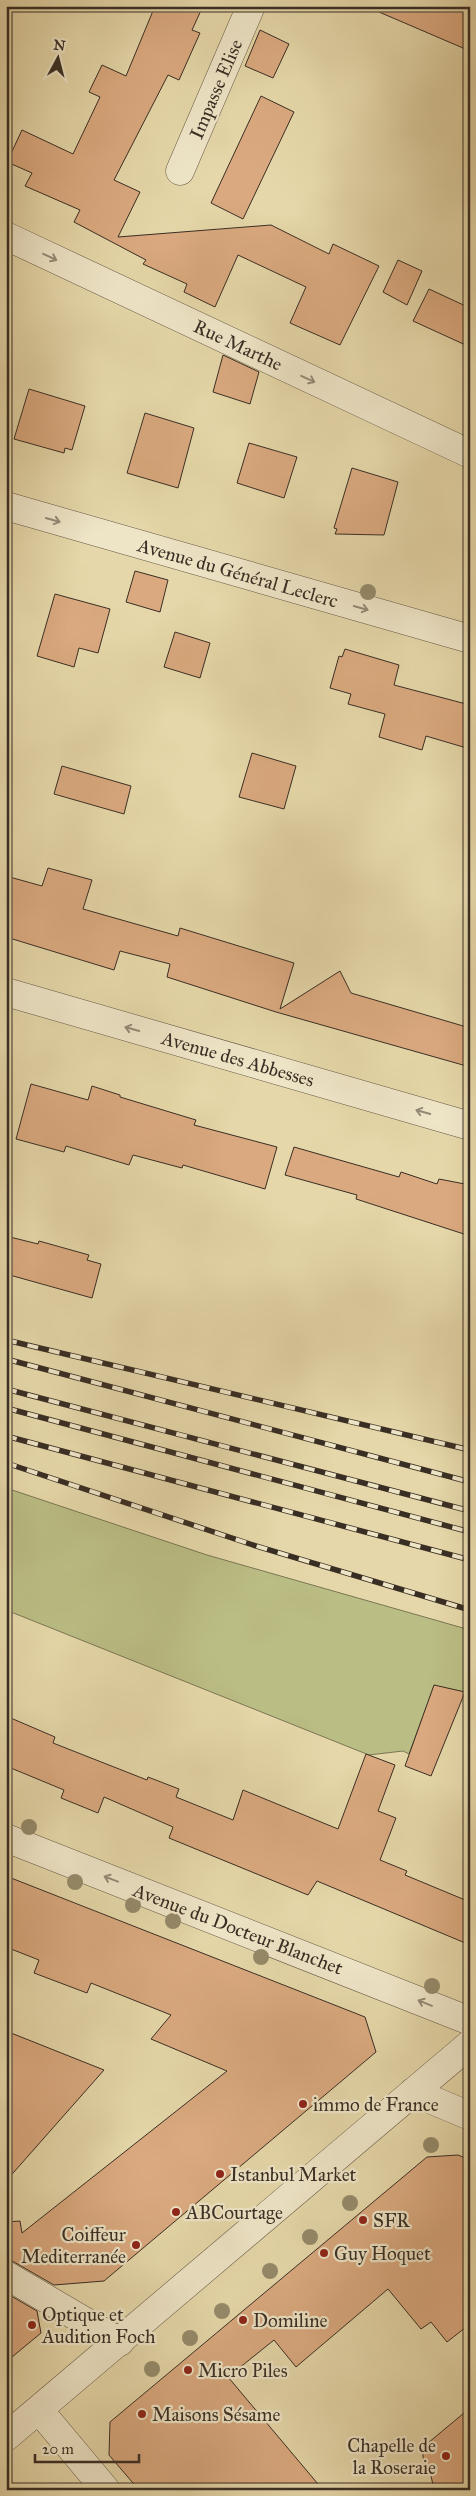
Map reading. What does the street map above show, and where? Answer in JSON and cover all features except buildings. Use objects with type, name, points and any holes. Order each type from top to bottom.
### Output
[{"type":"street","name":"Impasse Elise","points":[[180,171],[251,6]]},
{"type":"street","name":"Rue Marthe","points":[[6,236],[470,454]]},
{"type":"street","name":"Avenue du Général Leclerc","points":[[6,506],[470,639]]},
{"type":"street","name":"Avenue des Abbesses","points":[[6,992],[470,1126]]},
{"type":"street","name":"Avenue du Docteur Blanchet","points":[[6,1838],[470,2021]]},
{"type":"street","points":[[6,2437],[470,2044]]},
{"type":"street","points":[[413,2092],[470,2116]]},
{"type":"street","points":[[6,2275],[120,2342]]},
{"type":"street","points":[[39,2410],[106,2490]]},
{"type":"green space","points":[[6,1488],[207,1555],[470,1630],[470,1693],[434,1686],[409,1754],[403,1751],[369,1755],[6,1610]]},
{"type":"railway","points":[[6,1340],[470,1450]]},
{"type":"railway","points":[[6,1359],[470,1482]]},
{"type":"railway","points":[[6,1389],[470,1511]]},
{"type":"railway","points":[[6,1408],[470,1532]]},
{"type":"railway","points":[[6,1436],[470,1560]]},
{"type":"railway","points":[[6,1463],[253,1545],[470,1610]]},
{"type":"place","name":"immo de France","points":[[303,2104]]},
{"type":"place","name":"Istanbul Market","points":[[220,2174]]},
{"type":"place","name":"ABCourtage","points":[[176,2212]]},
{"type":"place","name":"SFR","points":[[363,2220]]},
{"type":"place","name":"Coiffeur Mediterranée","points":[[136,2245]]},
{"type":"place","name":"Guy Hoquet","points":[[324,2253]]},
{"type":"place","name":"Domiline","points":[[243,2320]]},
{"type":"place","name":"Optique et Audition Foch","points":[[32,2325]]},
{"type":"place","name":"Micro Piles","points":[[188,2370]]},
{"type":"place","name":"Maisons Sésame","points":[[142,2414]]},
{"type":"place","name":"Chapelle de la Roseraie","points":[[446,2456]]}]
